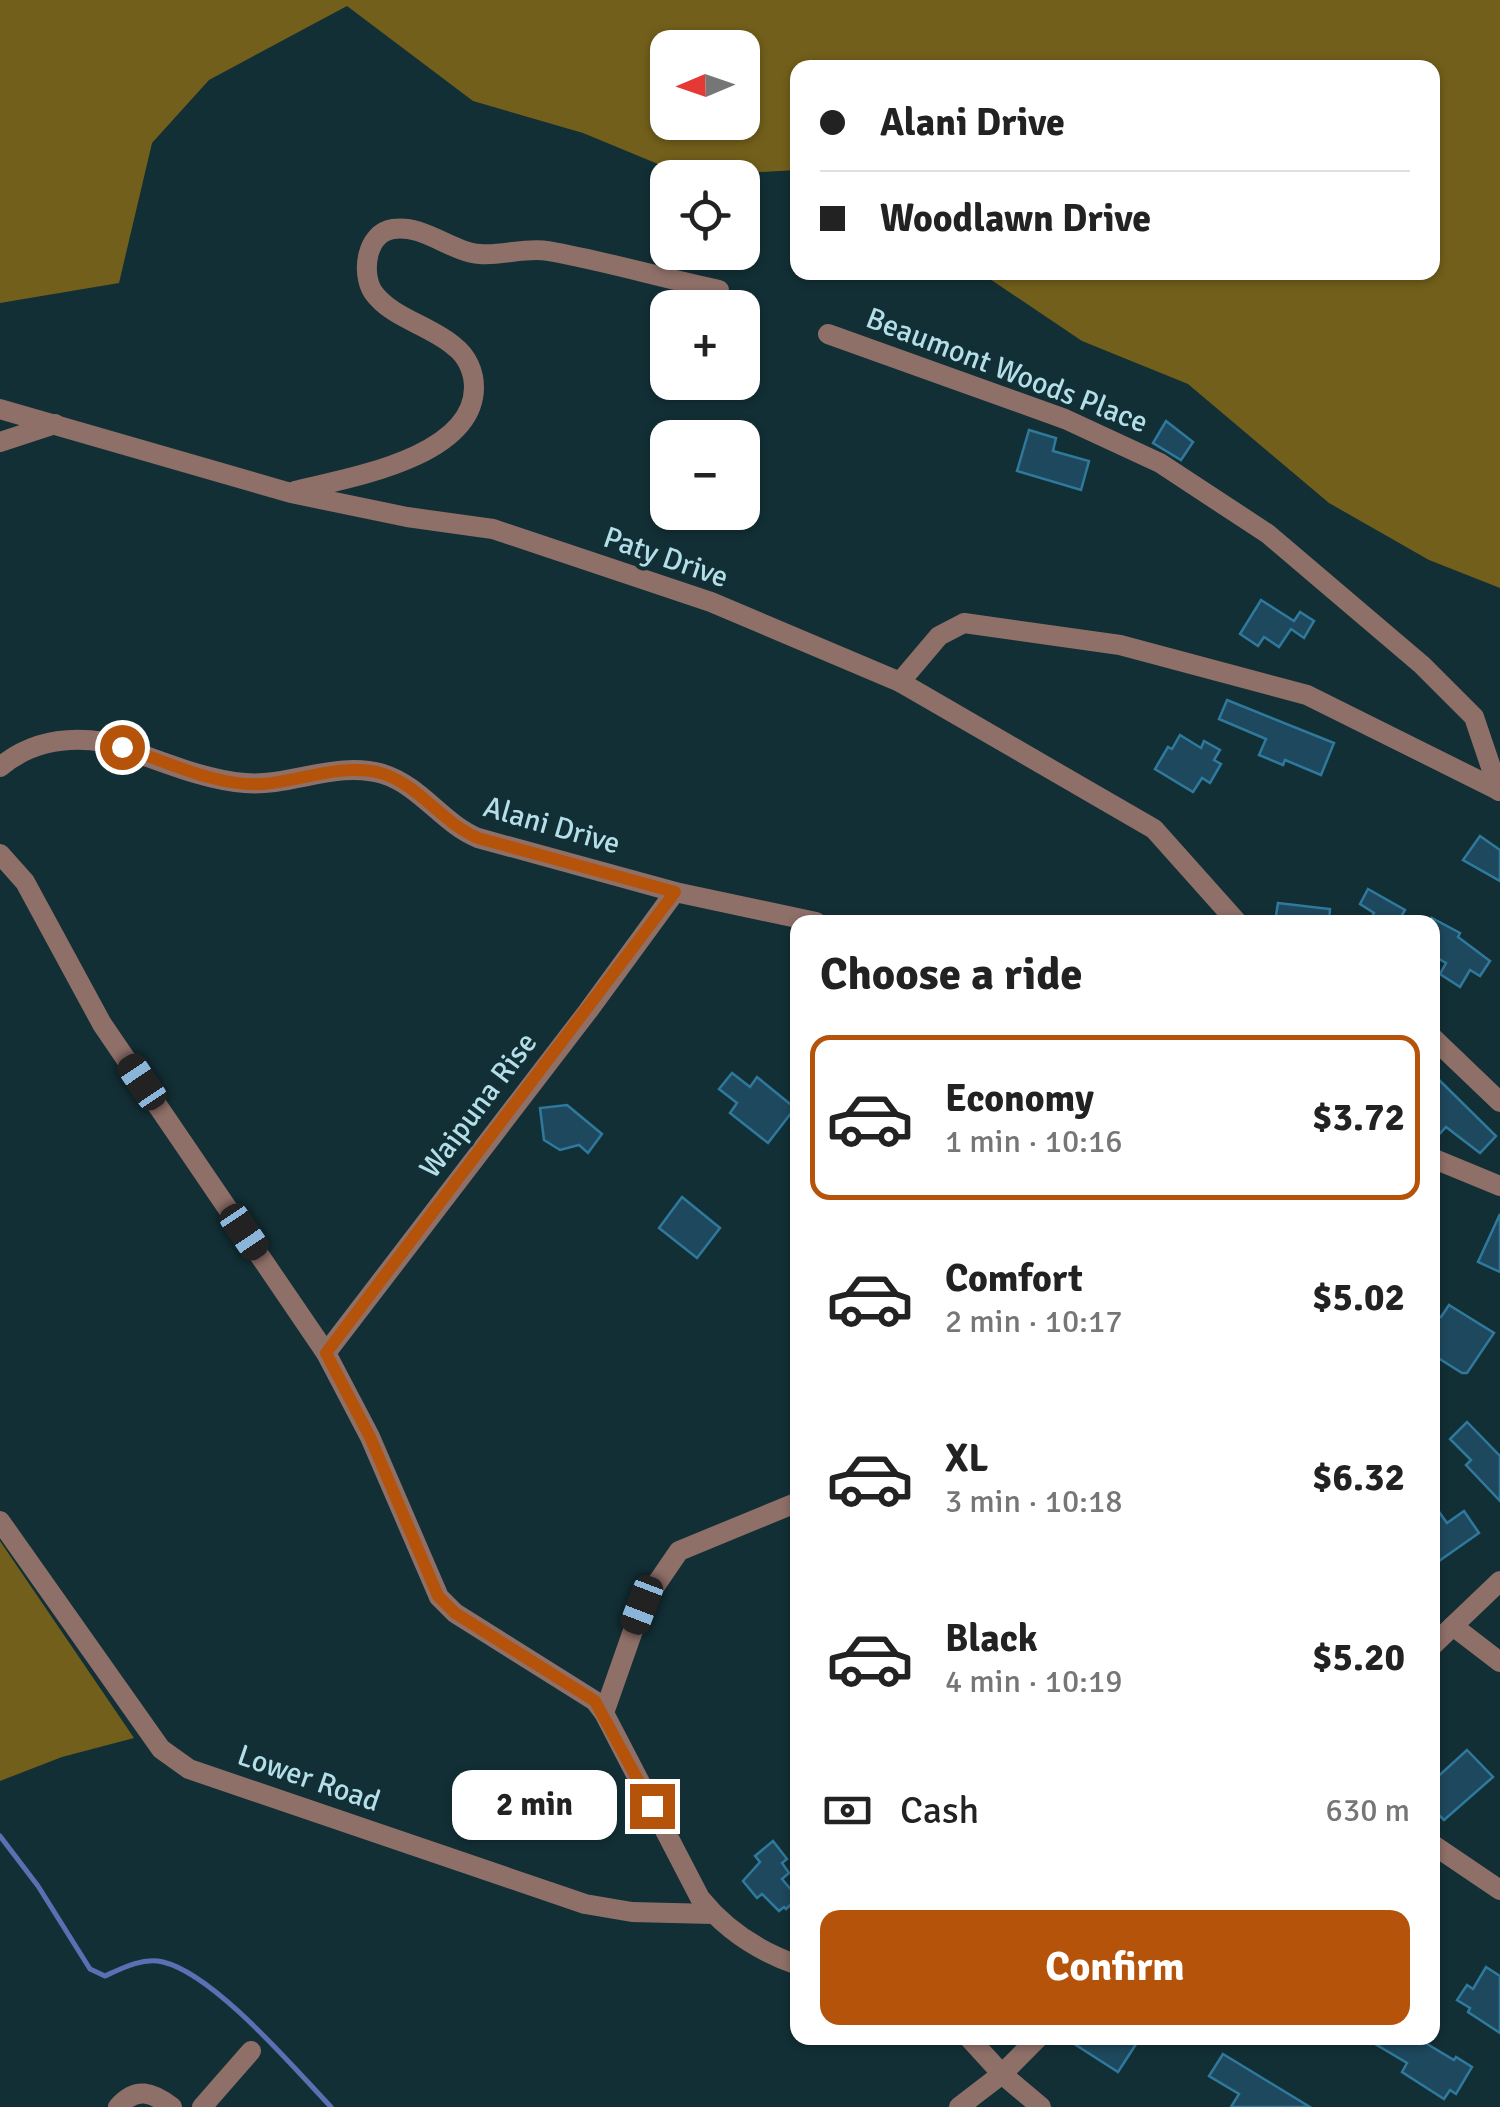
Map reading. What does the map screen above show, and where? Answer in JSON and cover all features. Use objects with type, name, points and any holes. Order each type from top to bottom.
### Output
[{"type":"street","points":[[290,493],[388,468],[419,454],[459,425],[472,404],[474,379],[459,350],[382,302],[370,286],[368,254],[378,237],[389,229],[408,229],[478,254],[544,250],[719,290]]},
{"type":"street","name":"Beaumont Woods Place","points":[[828,334],[1065,418],[1160,463],[1268,534],[1422,665],[1474,717],[1500,791]]},
{"type":"street","name":"Paty Drive","points":[[0,409],[290,493],[407,517],[493,528],[710,602],[900,682],[1154,829],[1232,915]]},
{"type":"street","points":[[0,442],[56,424]]},
{"type":"street","name":"Beaumont Woods Place","points":[[900,682],[939,636],[964,623],[1120,645],[1307,695],[1500,791]]},
{"type":"street","name":"Alani Drive","points":[[0,767],[30,748],[86,739],[232,782],[264,784],[352,770],[380,773],[406,784],[454,826],[478,838],[675,892],[790,916]]},
{"type":"street","points":[[0,854],[25,882],[102,1024],[326,1353],[370,1437],[438,1596],[446,1606],[595,1701],[693,1888],[712,1914],[752,1944],[790,1961]]},
{"type":"street","name":"Waipuna Rise","points":[[326,1353],[675,892]]},
{"type":"street","points":[[1440,1045],[1500,1102]]},
{"type":"street","points":[[1440,1161],[1500,1186]]},
{"type":"street","points":[[604,1712],[642,1605],[679,1551],[790,1505]]},
{"type":"street","name":"Lower Road","points":[[0,1521],[162,1749],[188,1769],[585,1904],[632,1912],[712,1914]]},
{"type":"street","points":[[1440,1638],[1500,1581]]},
{"type":"street","points":[[1453,1626],[1500,1662]]},
{"type":"street","points":[[1440,1849],[1500,1890]]},
{"type":"street","points":[[975,2045],[1041,2107]]},
{"type":"street","points":[[959,2107],[1002,2074],[1031,2045]]},
{"type":"street","points":[[202,2107],[250,2052]]},
{"type":"street","points":[[118,2107],[129,2096],[142,2092],[155,2095],[172,2107]]},
{"type":"shaded area","points":[[0,0],[1500,0],[1500,588],[1429,560],[1329,503],[1188,384],[1082,341],[991,280],[1440,280],[1440,60],[790,60],[790,170],[760,172],[760,160],[650,161],[583,133],[473,101],[347,6],[209,80],[152,143],[119,283],[0,303]]},
{"type":"shaded area","points":[[0,1541],[134,1738],[62,1757],[0,1781]]},
{"type":"building","points":[[1166,421],[1193,442],[1181,460],[1153,443]]},
{"type":"building","points":[[1029,430],[1056,438],[1053,451],[1089,461],[1081,490],[1017,471]]},
{"type":"building","points":[[1261,600],[1294,621],[1300,612],[1314,621],[1304,638],[1291,629],[1279,647],[1264,637],[1258,646],[1240,634]]},
{"type":"building","points":[[1227,700],[1334,743],[1321,775],[1285,760],[1283,765],[1259,755],[1266,739],[1219,719]]},
{"type":"building","points":[[1180,735],[1201,748],[1204,741],[1220,750],[1214,760],[1221,764],[1210,783],[1202,778],[1193,792],[1155,769]]},
{"type":"building","points":[[1480,836],[1500,850],[1500,881],[1463,860]]},
{"type":"building","points":[[1368,889],[1405,910],[1402,915],[1373,915],[1360,904]]},
{"type":"building","points":[[1278,903],[1330,909],[1330,915],[1276,915]]},
{"type":"building","points":[[1440,922],[1460,933],[1458,937],[1490,961],[1480,976],[1470,970],[1460,987],[1440,974],[1446,963],[1440,960]]},
{"type":"building","points":[[732,1073],[750,1087],[757,1077],[790,1104],[790,1114],[768,1143],[730,1113],[737,1103],[719,1089]]},
{"type":"building","points":[[1440,1081],[1496,1136],[1480,1153],[1446,1127],[1440,1133]]},
{"type":"building","points":[[567,1105],[602,1134],[588,1153],[579,1145],[560,1150],[544,1140],[540,1108]]},
{"type":"building","points":[[682,1197],[720,1228],[697,1258],[659,1228]]},
{"type":"building","points":[[1500,1214],[1500,1272],[1478,1262]]},
{"type":"building","points":[[1449,1305],[1494,1333],[1467,1373],[1440,1359],[1441,1317]]},
{"type":"building","points":[[1467,1422],[1500,1456],[1500,1501],[1466,1465],[1471,1460],[1450,1439]]},
{"type":"building","points":[[1464,1511],[1479,1533],[1440,1560],[1440,1513],[1447,1523]]},
{"type":"building","points":[[1467,1750],[1493,1777],[1444,1820],[1440,1816],[1440,1775]]},
{"type":"building","points":[[773,1841],[787,1859],[782,1863],[789,1873],[782,1879],[790,1888],[790,1905],[786,1909],[779,1911],[762,1894],[757,1898],[743,1881],[760,1862],[755,1856]]},
{"type":"building","points":[[1486,1967],[1500,1976],[1500,2033],[1457,2000],[1467,1985],[1473,1989]]},
{"type":"building","points":[[1076,2045],[1135,2045],[1118,2072]]},
{"type":"building","points":[[1377,2045],[1429,2045],[1472,2067],[1456,2094],[1450,2090],[1444,2099],[1402,2072],[1407,2063]]},
{"type":"building","points":[[1223,2054],[1310,2107],[1231,2107],[1239,2094],[1209,2076]]},
{"type":"waterway","points":[[0,1836],[38,1886],[90,1969],[105,1976],[133,1964],[155,1961],[183,1970],[252,2024],[331,2107]]},
{"type":"route","points":[[122,747],[216,778],[248,784],[338,771],[380,773],[406,784],[443,818],[478,838],[675,892],[326,1353],[394,1488],[438,1596],[455,1613],[595,1701],[652,1806]]}]
